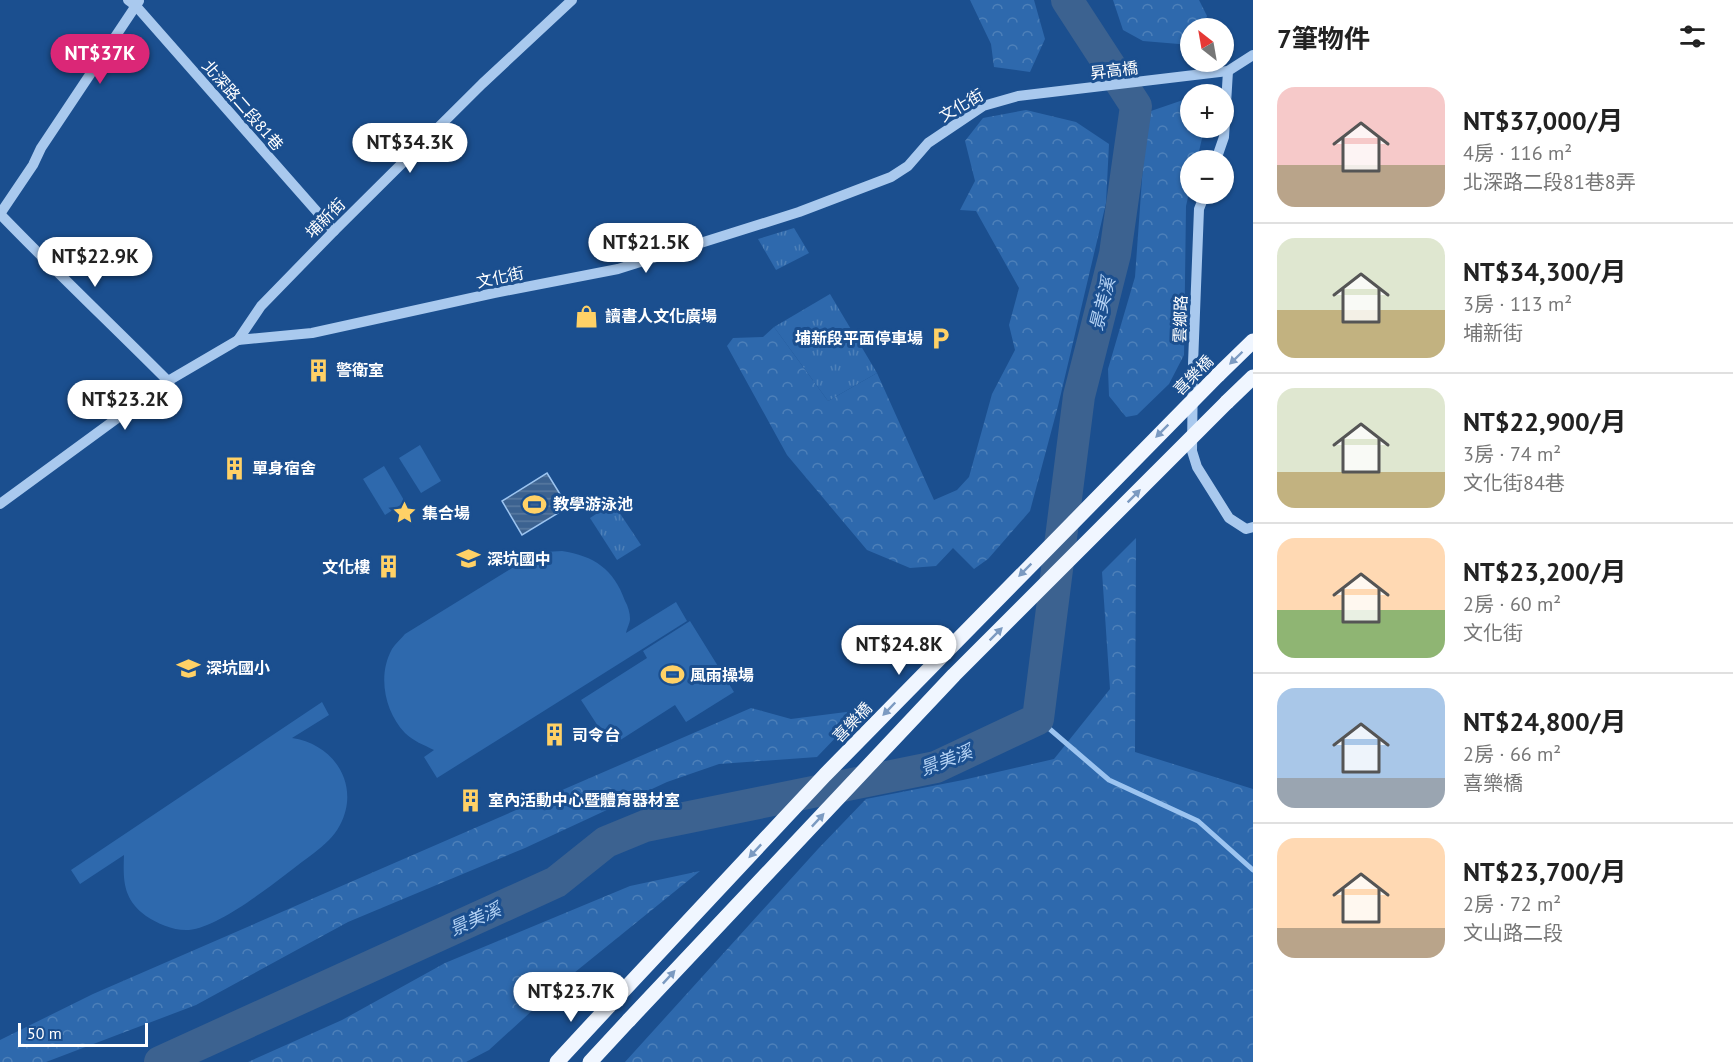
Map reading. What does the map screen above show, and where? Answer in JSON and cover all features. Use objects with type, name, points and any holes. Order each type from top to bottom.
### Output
[{"type":"main road","name":"喜樂橋","points":[[557,1062],[849,750],[1253,341]]},
{"type":"main road","points":[[590,1062],[954,675],[1253,377]]},
{"type":"street","name":"埔新街","points":[[238,340],[261,306],[334,231],[482,84],[572,0]]},
{"type":"street","name":"北深路二段81巷","points":[[134,2],[334,231]]},
{"type":"street","points":[[134,2],[0,214],[168,381]]},
{"type":"street","points":[[1234,67],[1253,55]]},
{"type":"street","name":"昇高橋","points":[[1018,96],[1220,72]]},
{"type":"street","points":[[1219,150],[1224,137],[1228,72]]},
{"type":"street","name":"文化街","points":[[0,504],[168,381],[238,340],[312,333],[494,292],[618,269],[799,212],[891,177],[908,166],[928,143],[983,106],[1018,96]]},
{"type":"street","name":"雲鄉路","points":[[1201,204],[1193,364],[1192,451],[1197,468],[1229,518],[1246,529],[1253,527]]},
{"type":"green space","points":[[970,0],[1034,0],[1045,39],[1030,72],[994,67],[991,44]]},
{"type":"green space","points":[[1113,0],[1199,0],[1207,16],[1206,18],[1180,18],[1180,44],[1143,41],[1123,30]]},
{"type":"green space","points":[[1180,101],[1180,138],[1202,138],[1199,150],[1180,150],[1180,204],[1186,204],[1184,355],[1169,384],[1137,415],[1126,417],[1109,396],[1108,369],[1135,277],[1144,151],[1151,111]]},
{"type":"green space","points":[[1026,110],[1076,122],[1109,144],[1106,203],[1058,406],[1030,511],[988,559],[974,569],[953,548],[936,566],[910,568],[867,550],[787,455],[727,346],[733,338],[763,337],[774,327],[828,401],[877,373],[934,500],[957,490],[969,477],[992,394],[1015,350],[1009,325],[1019,288],[976,211],[960,210],[975,181],[965,141],[983,118]]},
{"type":"green space","points":[[794,228],[809,253],[776,270],[758,239]]},
{"type":"green space","points":[[830,294],[877,373],[828,401],[774,327]]},
{"type":"green space","points":[[420,445],[441,481],[421,493],[399,458]]},
{"type":"green space","points":[[384,466],[405,502],[385,515],[363,479]]},
{"type":"green space","points":[[613,503],[641,545],[617,560],[590,518]]},
{"type":"green space","points":[[1136,538],[1135,752],[1253,789],[1253,1062],[625,1062],[866,799],[1054,759],[1110,689],[1102,572]]},
{"type":"green space","points":[[562,551],[584,556],[609,572],[629,612],[630,621],[626,633],[676,602],[687,621],[437,778],[424,757],[434,750],[415,741],[405,733],[392,715],[388,704],[384,682],[387,660],[392,649],[405,634],[530,557],[544,552]]},
{"type":"green space","name":"風雨操場","points":[[690,621],[734,692],[686,722],[675,705],[611,746],[581,700],[647,658],[643,651]]},
{"type":"green space","points":[[322,702],[329,715],[292,738],[320,748],[331,758],[340,769],[347,795],[346,810],[338,829],[314,853],[236,910],[203,926],[189,930],[172,928],[156,922],[138,910],[126,889],[124,855],[80,884],[71,870]]},
{"type":"green space","points":[[751,708],[791,719],[862,710],[817,757],[719,764],[667,782],[525,848],[348,922],[196,1005],[46,1062],[0,1062],[0,1040],[93,994]]},
{"type":"green space","points":[[700,871],[569,977],[489,1050],[466,1062],[248,1062],[342,1020],[445,963],[630,886]]},
{"type":"shaded area","name":"教學游泳池","points":[[547,473],[568,507],[522,535],[502,501]]},
{"type":"waterway","name":"景美溪","points":[[160,1062],[556,882],[606,842],[645,826],[936,767],[1038,719],[1079,396],[1115,254],[1136,106],[1067,0]]},
{"type":"waterway","points":[[1038,719],[1109,780],[1198,821],[1253,870]]},
{"type":"place","name":"讀書人文化廣場","points":[[587,316]]},
{"type":"place","name":"埔新段平面停車場","points":[[941,338]]},
{"type":"place","name":"警衛室","points":[[318,370]]},
{"type":"place","name":"單身宿舍","points":[[234,468]]},
{"type":"place","name":"教學游泳池","points":[[535,504]]},
{"type":"place","name":"集合場","points":[[404,513]]},
{"type":"place","name":"深坑國中","points":[[469,559]]},
{"type":"place","name":"文化樓","points":[[388,567]]},
{"type":"place","name":"深坑國小","points":[[188,668]]},
{"type":"place","name":"風雨操場","points":[[672,675]]},
{"type":"place","name":"司令台","points":[[554,735]]},
{"type":"place","name":"室內活動中心暨體育器材室","points":[[470,800]]}]
